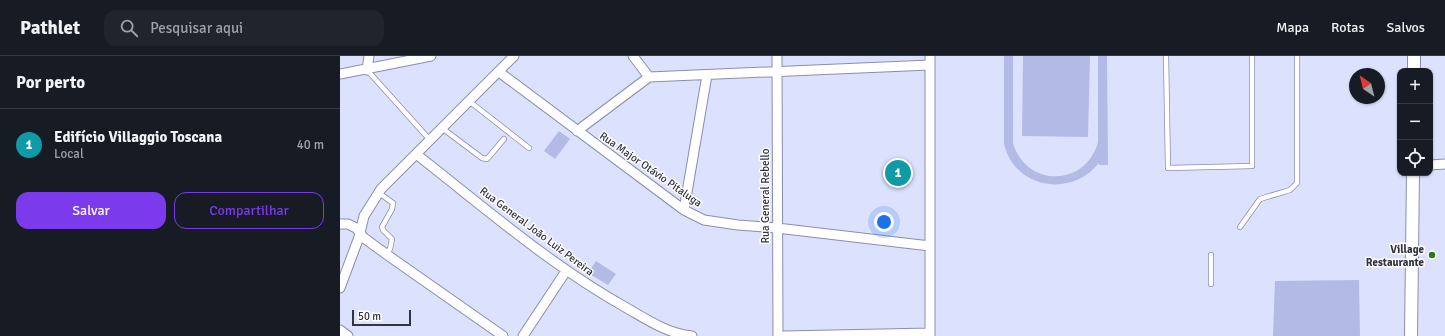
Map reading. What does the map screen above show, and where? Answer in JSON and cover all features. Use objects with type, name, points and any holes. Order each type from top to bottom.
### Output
[{"type":"street","points":[[367,70],[369,56]]},
{"type":"street","points":[[340,74],[367,70],[431,56]]},
{"type":"street","points":[[340,288],[360,232],[364,216],[379,193],[514,56]]},
{"type":"street","points":[[633,56],[649,77]]},
{"type":"street","name":"Rua General Rebello","points":[[777,56],[778,336]]},
{"type":"street","points":[[1414,56],[1414,68]]},
{"type":"street","points":[[577,131],[649,77],[778,71],[930,60],[930,334],[784,336]]},
{"type":"street","name":"Rua Major Otávio Pitaluga","points":[[499,72],[684,210],[704,220],[930,246]]},
{"type":"street","points":[[684,210],[707,75]]},
{"type":"street","name":"Rua General João Luiz Pereira","points":[[416,154],[566,271],[615,302],[655,324],[674,333],[692,336]]},
{"type":"street","points":[[1433,165],[1445,164]]},
{"type":"street","points":[[1410,336],[1413,176]]},
{"type":"street","points":[[340,224],[352,226],[370,243],[503,336]]},
{"type":"street","points":[[523,336],[566,271]]},
{"type":"street","points":[[340,330],[348,336]]},
{"type":"lane","points":[[1166,56],[1168,168],[1252,166],[1252,56]]},
{"type":"lane","points":[[1240,227],[1260,199],[1290,190],[1297,183],[1298,56]]},
{"type":"lane","points":[[367,70],[430,140]]},
{"type":"lane","points":[[469,101],[529,148]]},
{"type":"lane","points":[[442,128],[482,158],[487,159],[504,139]]},
{"type":"lane","points":[[379,193],[394,203],[382,227],[392,239],[390,249],[386,254]]},
{"type":"lane","points":[[1211,255],[1211,284]]},
{"type":"shaded area","points":[[1004,56],[1013,56],[1013,143],[1020,158],[1030,168],[1042,174],[1056,176],[1069,174],[1081,167],[1091,157],[1098,142],[1098,56],[1107,56],[1108,165],[1099,165],[1099,163],[1087,174],[1074,181],[1060,184],[1045,184],[1032,179],[1020,171],[1010,159],[1004,144]]},
{"type":"shaded area","points":[[1023,56],[1090,56],[1088,137],[1022,136]]},
{"type":"shaded area","points":[[559,131],[570,139],[555,159],[544,151]]},
{"type":"shaded area","points":[[596,261],[616,274],[608,285],[588,273]]},
{"type":"shaded area","points":[[1359,280],[1360,336],[1273,336],[1275,281]]},
{"type":"place","name":"Edifício Villaggio Toscana","points":[[898,173]]},
{"type":"place","name":"Village Restaurante","points":[[1432,255]]}]
